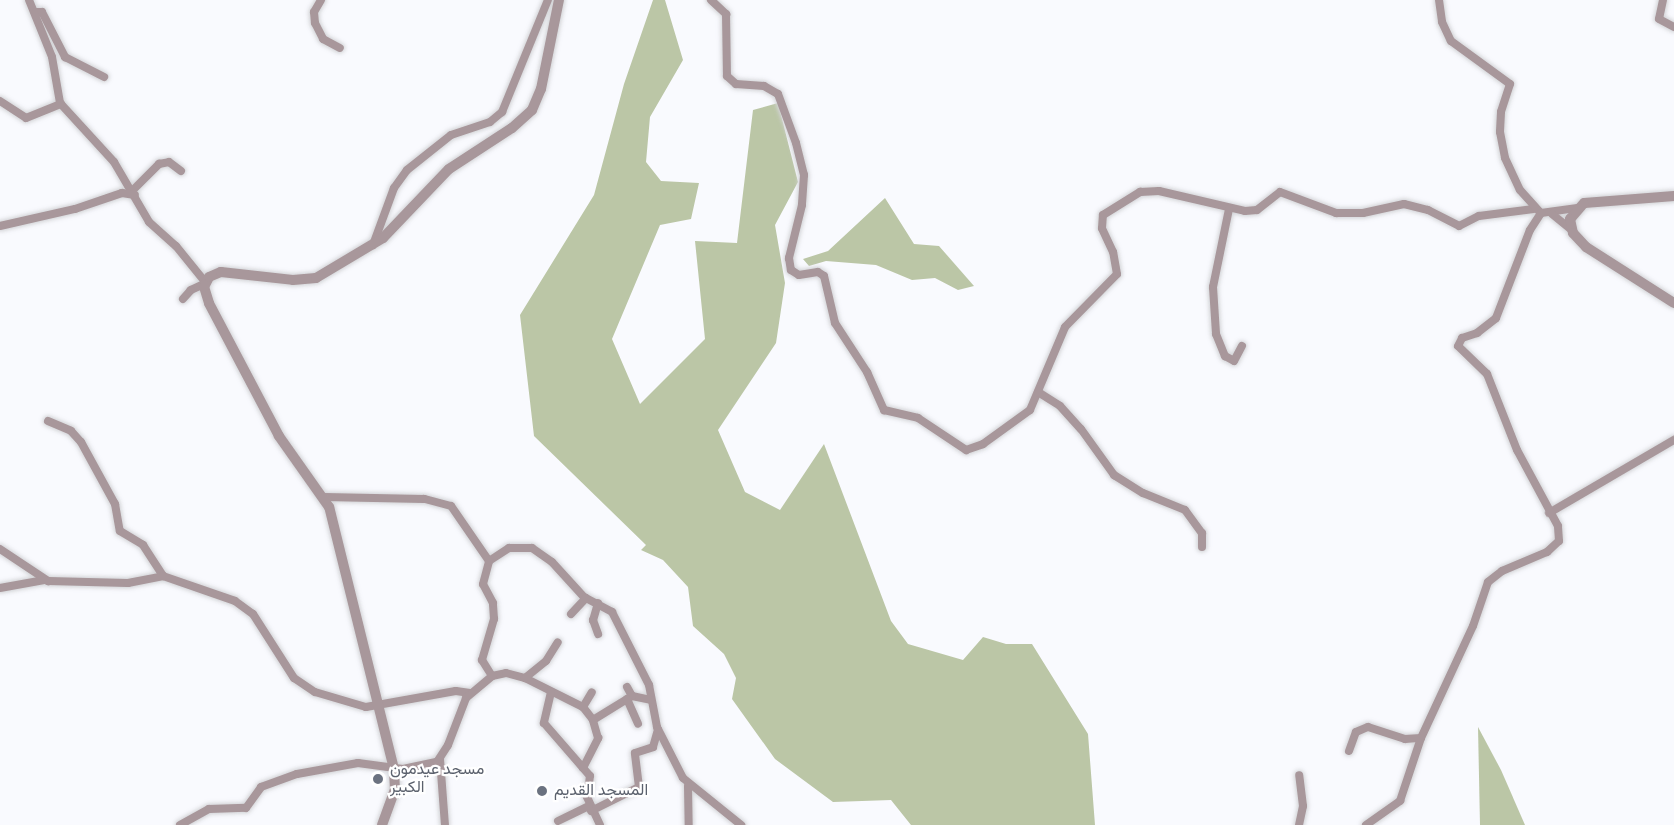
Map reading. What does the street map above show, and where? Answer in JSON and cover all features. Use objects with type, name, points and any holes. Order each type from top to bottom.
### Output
[{"type":"street","points":[[29,0],[36,12],[54,65],[62,104],[89,130],[134,192],[149,222],[176,246],[206,283],[206,298],[279,436],[324,497],[394,769],[395,790],[382,825]]},
{"type":"street","points":[[321,0],[314,12],[315,23],[323,39],[340,48]]},
{"type":"street","points":[[373,245],[394,188],[407,170],[451,135],[490,122],[502,112],[548,0]]},
{"type":"street","points":[[183,299],[191,290],[221,272],[293,280],[316,278],[373,245],[397,226],[449,169],[512,128],[532,110],[541,89],[559,0]]},
{"type":"street","points":[[711,0],[726,14],[727,76],[736,84],[764,86],[778,94],[796,143],[804,175],[802,205],[789,258],[791,270],[799,275],[818,272],[824,276],[835,323],[867,372],[880,405],[890,413],[918,418],[953,444],[970,450],[1027,414],[1069,321],[1110,285],[1117,274],[1113,252],[1102,228],[1105,212],[1149,189],[1229,209],[1257,210],[1273,195],[1283,192],[1336,213],[1363,213],[1397,204],[1414,206],[1459,226],[1479,216],[1537,211],[1552,214],[1576,208],[1584,203],[1674,196]]},
{"type":"street","points":[[1439,0],[1442,22],[1451,41],[1509,84],[1500,120],[1505,158],[1537,211]]},
{"type":"street","points":[[1663,0],[1659,20],[1674,27]]},
{"type":"street","points":[[36,12],[42,12],[65,57],[104,77]]},
{"type":"street","points":[[0,101],[26,118],[62,104]]},
{"type":"street","points":[[0,226],[75,209],[122,193],[134,192],[159,164],[169,162],[180,171]]},
{"type":"street","points":[[1572,230],[1570,219],[1576,208]]},
{"type":"street","points":[[1229,209],[1213,287],[1216,334],[1225,356],[1234,361],[1242,346]]},
{"type":"street","points":[[1366,825],[1400,801],[1421,738],[1473,626],[1488,582],[1502,571],[1547,552],[1559,541],[1558,526],[1513,442],[1487,374],[1458,346],[1462,338],[1477,333],[1496,318],[1537,211]]},
{"type":"street","points":[[1552,214],[1572,230],[1586,247],[1674,303]]},
{"type":"street","points":[[1038,392],[1060,406],[1081,429],[1114,475],[1143,493],[1185,510],[1202,533],[1202,547]]},
{"type":"street","points":[[48,421],[71,431],[81,442],[115,504],[120,531],[143,545],[163,576]]},
{"type":"street","points":[[1549,513],[1674,440]]},
{"type":"street","points":[[324,497],[444,502],[451,506],[489,561]]},
{"type":"street","points":[[492,676],[482,660],[494,619],[493,603],[483,584],[489,561],[509,548],[532,548],[552,562],[586,598],[598,603],[620,623],[649,686],[658,730],[688,784],[741,825]]},
{"type":"street","points":[[0,549],[44,580]]},
{"type":"street","points":[[0,588],[44,580],[128,583],[163,576],[247,608],[284,667],[303,687],[355,705],[379,706],[456,691],[470,693]]},
{"type":"street","points":[[571,614],[586,598]]},
{"type":"street","points":[[598,603],[593,620],[598,634]]},
{"type":"street","points":[[525,678],[546,661],[558,642]]},
{"type":"street","points":[[445,825],[440,759],[470,693],[492,676],[506,673],[525,678],[583,707],[593,720],[598,738],[583,768]]},
{"type":"street","points":[[627,687],[638,724]]},
{"type":"street","points":[[551,692],[544,723],[591,780],[586,797],[600,825]]},
{"type":"street","points":[[583,707],[592,692]]},
{"type":"street","points":[[593,720],[629,697],[651,700]]},
{"type":"street","points":[[1349,751],[1356,732],[1368,727],[1405,739],[1421,738]]},
{"type":"street","points":[[558,821],[639,788],[635,753],[653,747],[658,730]]},
{"type":"street","points":[[180,825],[209,809],[246,808],[261,787],[297,774],[358,763],[394,769],[424,766],[440,759]]},
{"type":"street","points":[[1299,775],[1303,806],[1299,825]]},
{"type":"street","points":[[688,784],[689,825]]},
{"type":"green space","points":[[653,0],[665,0],[683,60],[650,117],[646,162],[661,181],[699,183],[691,219],[660,225],[612,339],[640,404],[705,339],[695,241],[737,243],[753,110],[778,103],[798,182],[775,225],[785,283],[776,343],[718,430],[745,492],[780,510],[824,444],[891,621],[908,644],[963,660],[983,637],[1006,644],[1032,644],[1088,734],[1095,825],[911,825],[891,800],[833,802],[775,759],[732,699],[736,678],[724,654],[693,626],[688,587],[663,560],[641,550],[646,545],[534,436],[520,315],[594,195],[624,84]]},
{"type":"green space","points":[[885,198],[914,244],[939,246],[974,286],[958,290],[935,278],[912,280],[876,265],[826,261],[809,266],[803,259],[828,251]]},
{"type":"green space","points":[[1478,727],[1501,770],[1525,825],[1480,825]]},
{"type":"place","name":"مسجد عيدمون الكبير","points":[[378,779]]},
{"type":"place","name":"المسجد القديم","points":[[542,791]]}]
